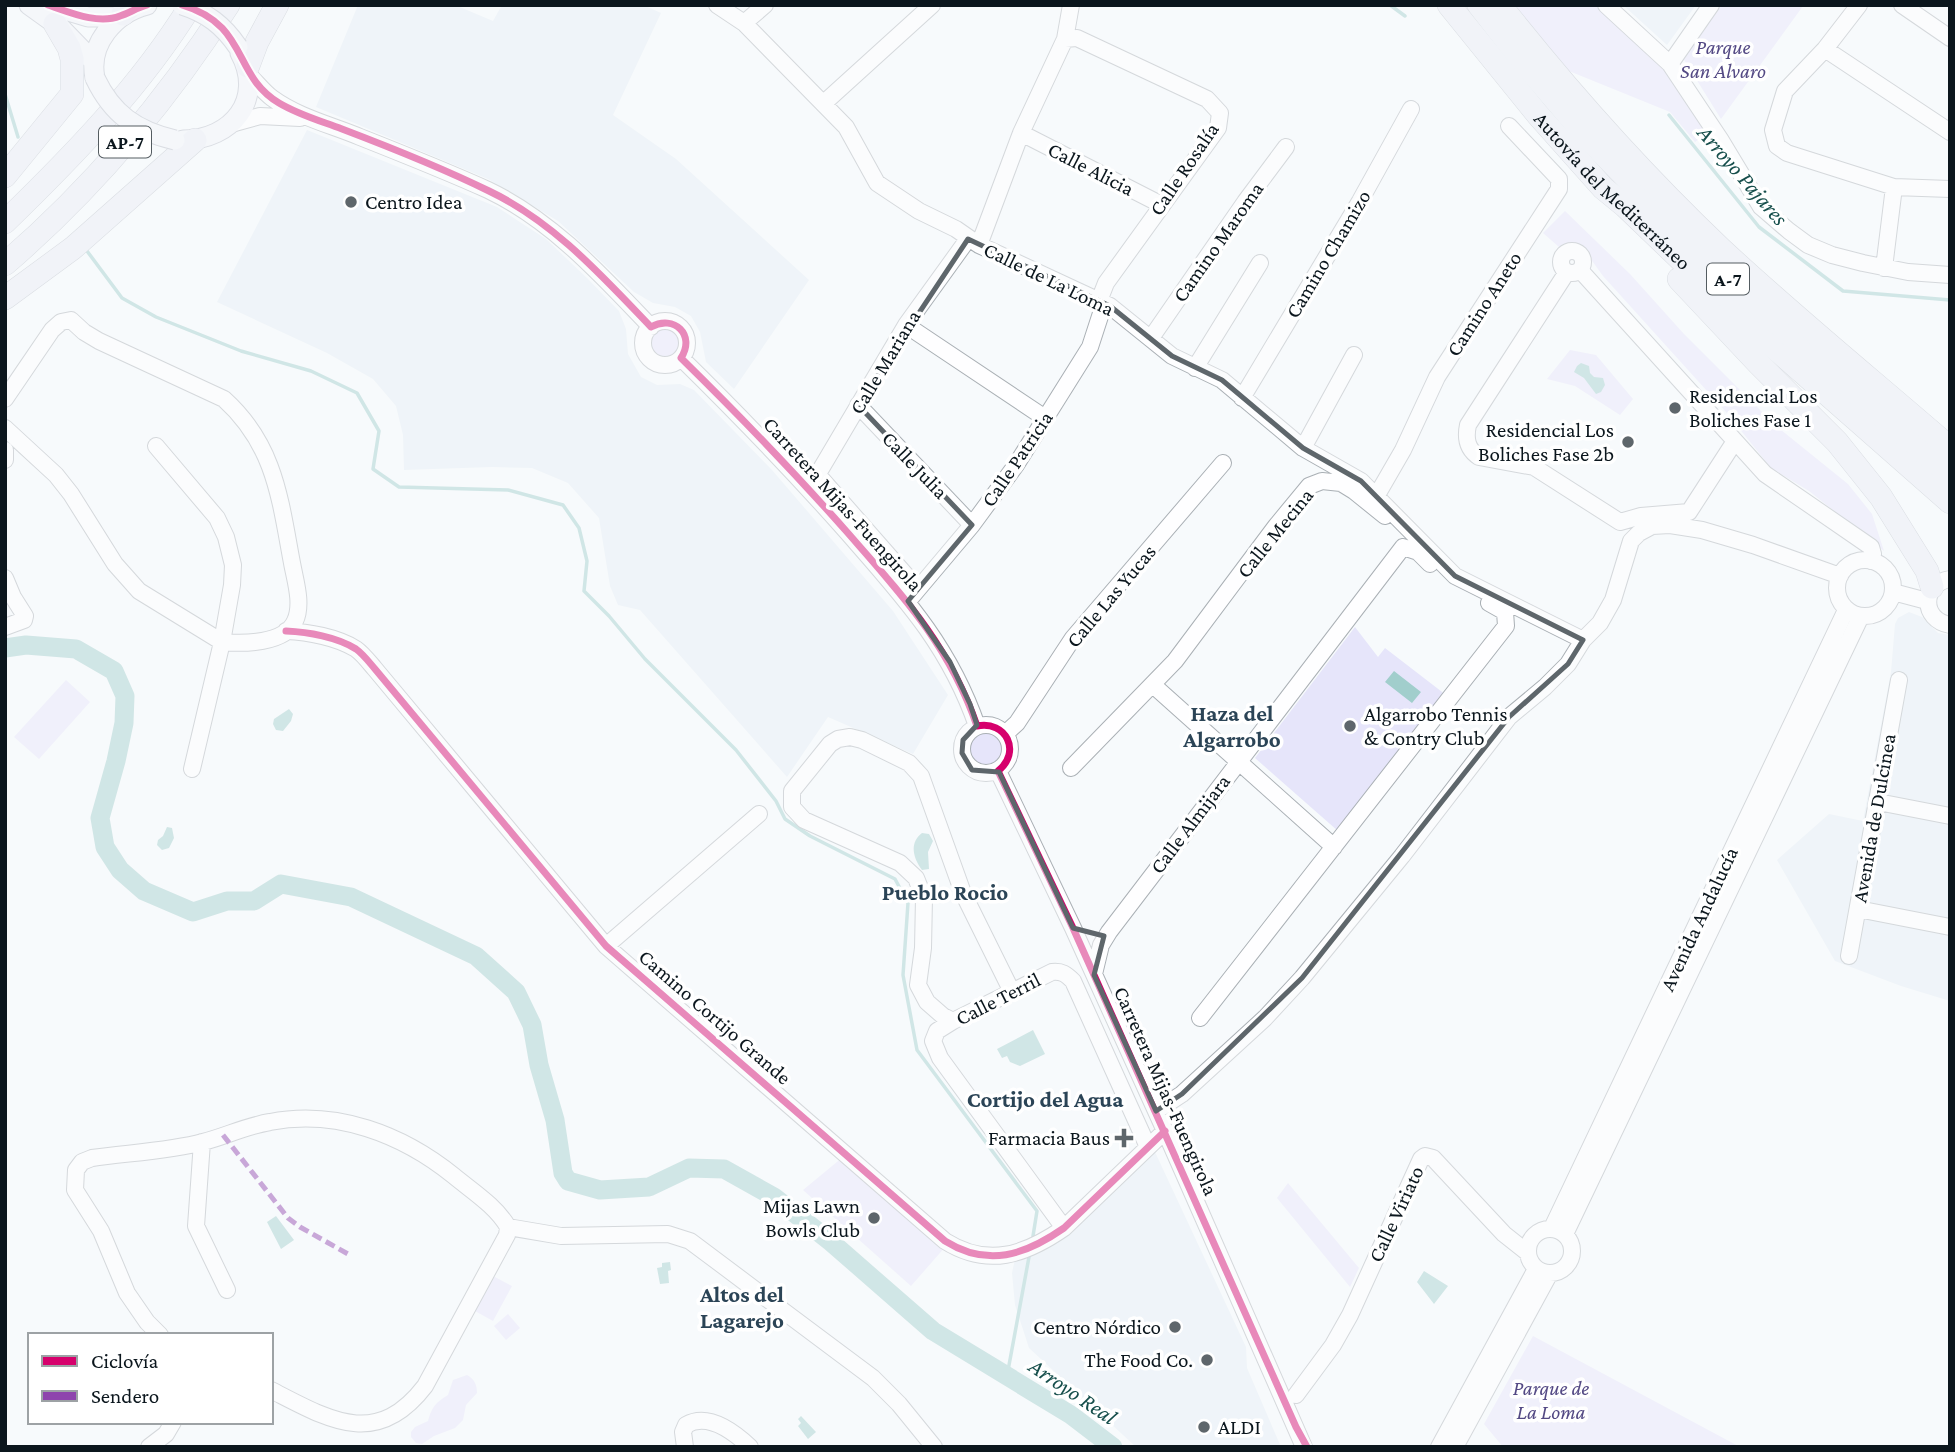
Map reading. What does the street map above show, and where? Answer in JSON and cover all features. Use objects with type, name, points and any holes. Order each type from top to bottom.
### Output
[{"type":"highway","name":"AP-7","points":[[5,222],[90,135],[124,95],[191,5]]},
{"type":"highway","name":"AP-7","points":[[5,264],[62,211],[104,166],[181,72],[228,5]]},
{"type":"highway","points":[[245,63],[278,5]]},
{"type":"highway","name":"Autovía del Mediterráneo","points":[[1449,5],[1538,116],[1603,188],[1751,327],[1950,502]]},
{"type":"highway","name":"Autovía del Mediterráneo","points":[[1479,5],[1589,139],[1709,262],[1950,475]]},
{"type":"highway","points":[[1500,5],[1538,53],[1624,150],[1721,249],[1950,448]]},
{"type":"highway","points":[[51,14],[72,59],[72,94]]},
{"type":"highway","points":[[5,176],[94,67]]},
{"type":"highway","points":[[5,298],[72,248],[185,140]]},
{"type":"highway","points":[[1603,188],[1627,222],[1758,363],[1837,442],[1881,497],[1936,589]]},
{"type":"main road","points":[[29,5],[51,14],[88,17],[125,12],[146,5]]},
{"type":"main road","points":[[51,14],[94,67],[108,101],[126,120],[150,134],[185,140],[214,134],[231,124],[244,106],[245,63],[215,20],[182,5]]},
{"type":"main road","points":[[94,67],[102,39],[125,12]]},
{"type":"street","name":"Calle de La Loma","points":[[717,5],[744,23],[846,127],[877,183],[919,211],[956,229],[973,242],[1102,302],[1172,356],[1222,380],[1303,448],[1361,481],[1455,576],[1583,640]]},
{"type":"street","points":[[744,23],[765,5]]},
{"type":"street","points":[[824,103],[932,5]]},
{"type":"street","name":"Calle Mariana","points":[[813,482],[906,325],[973,242],[1065,39],[1071,5]]},
{"type":"street","points":[[1606,5],[1670,64],[1720,139],[1760,207],[1808,245],[1832,255],[1884,268],[1950,275]]},
{"type":"street","points":[[1670,64],[1711,5]]},
{"type":"street","points":[[1859,5],[1825,48],[1785,91],[1773,130],[1777,146],[1787,153],[1894,187],[1950,189]]},
{"type":"street","points":[[1902,5],[1950,38]]},
{"type":"street","name":"Calle Rosalía","points":[[1065,39],[1077,38],[1207,99],[1220,113],[1218,128],[1160,204],[1106,283],[1102,302]]},
{"type":"street","points":[[1825,48],[1950,132]]},
{"type":"street","points":[[245,63],[269,96],[312,119],[405,155],[512,203],[551,229],[577,252],[651,327]]},
{"type":"street","name":"Camino Chamizo","points":[[1242,398],[1367,190],[1411,109]]},
{"type":"street","points":[[231,124],[260,116],[312,119]]},
{"type":"street","name":"Camino Aneto","points":[[1377,495],[1403,450],[1437,377],[1559,189],[1559,179],[1509,126]]},
{"type":"street","name":"Calle Alicia","points":[[1021,133],[1160,204]]},
{"type":"street","name":"Camino Maroma","points":[[1151,338],[1286,147]]},
{"type":"street","points":[[1884,268],[1894,187]]},
{"type":"street","points":[[1195,368],[1260,263]]},
{"type":"street","points":[[1735,442],[1689,512],[1641,516],[1620,523],[1534,467],[1479,457],[1472,452],[1466,436],[1468,425],[1573,271],[1735,442],[1765,474],[1871,547],[1871,561]]},
{"type":"street","name":"Calle Patricia","points":[[913,595],[972,525],[1016,465],[1090,347],[1102,302]]},
{"type":"street","points":[[5,398],[51,330],[61,322],[71,320],[99,341],[223,400],[239,413],[254,434],[268,460],[278,489],[298,595],[295,621],[286,631],[271,638],[249,642],[222,642],[139,591],[115,564],[56,475],[6,430]]},
{"type":"street","points":[[665,322],[679,327],[686,339],[686,349],[681,358],[665,365],[649,359],[643,342],[651,327],[665,322]]},
{"type":"street","points":[[906,325],[1045,418]]},
{"type":"street","points":[[1303,448],[1354,355]]},
{"type":"street","name":"Carretera Mijas-Fuengirola","points":[[681,358],[813,482],[913,595],[965,692],[977,726]]},
{"type":"street","name":"Calle Julia","points":[[858,405],[972,525]]},
{"type":"street","points":[[156,446],[217,518],[226,537],[233,565],[222,642],[192,769]]},
{"type":"street","points":[[5,450],[5,460]]},
{"type":"street","name":"Calle Las Yucas","points":[[1005,734],[1017,723],[1073,638],[1223,463]]},
{"type":"street","name":"Calle Mecina","points":[[1071,768],[1175,662],[1309,486],[1331,481],[1341,483],[1354,491],[1383,514],[1400,533],[1403,547],[1418,552],[1443,579],[1505,612],[1506,626],[1200,1017]]},
{"type":"street","points":[[1156,1111],[1192,1085],[1265,1018],[1302,978],[1410,846],[1509,717],[1545,687],[1567,664],[1583,640],[1600,622],[1613,600],[1631,541],[1639,533],[1652,526],[1670,525],[1702,530],[1840,576]]},
{"type":"street","name":"Calle Almijara","points":[[1094,975],[1101,945],[1108,932],[1403,547]]},
{"type":"street","points":[[1871,561],[1885,569],[1893,592],[1885,608],[1878,613],[1854,613],[1837,594],[1840,576],[1853,564],[1871,561]]},
{"type":"street","points":[[5,578],[25,615],[24,620],[5,627]]},
{"type":"street","points":[[1893,592],[1936,589],[1928,608],[1935,620],[1950,625]]},
{"type":"street","name":"Avenida Andalucía","points":[[1558,1231],[1854,613]]},
{"type":"street","name":"Camino Cortijo Grande","points":[[286,631],[300,631],[341,642],[357,650],[376,669],[606,946],[935,1233],[957,1249],[985,1257],[1001,1257],[1046,1240],[1064,1228],[1165,1131]]},
{"type":"street","name":"Avenida de Dulcinea","points":[[1849,956],[1899,680]]},
{"type":"street","points":[[1153,685],[1334,847]]},
{"type":"street","points":[[991,725],[1005,734],[1009,740],[1010,754],[1004,766],[992,773],[972,770],[962,753],[963,740],[967,734],[977,726],[991,725]]},
{"type":"street","points":[[953,1021],[926,1002],[918,985],[923,948],[924,898],[916,878],[900,863],[804,820],[792,807],[792,791],[830,744],[838,738],[862,740],[909,762],[921,776],[963,893],[1012,992]]},
{"type":"street","name":"Carretera Mijas-Fuengirola","points":[[998,771],[1073,928],[1305,1447]]},
{"type":"street","points":[[1878,802],[1950,816]]},
{"type":"street","points":[[606,946],[759,814]]},
{"type":"street","points":[[1858,909],[1950,927]]},
{"type":"street","points":[[1073,928],[1087,935],[1108,932]]},
{"type":"street","name":"Calle Terril","points":[[1064,1228],[935,1049],[933,1041],[937,1031],[1052,972],[1064,973],[1073,981],[1148,1147]]},
{"type":"street","points":[[158,1333],[127,1293],[102,1231],[75,1190],[76,1170],[82,1162],[92,1158],[202,1142],[244,1128],[295,1119],[342,1122],[375,1130],[422,1152],[497,1213],[508,1227],[561,1236],[668,1234],[690,1241],[873,1378],[899,1404],[934,1447]]},
{"type":"street","points":[[202,1142],[196,1226],[227,1290]]},
{"type":"street","name":"Calle Viriato","points":[[1296,1395],[1333,1345],[1350,1315],[1421,1159],[1425,1156],[1433,1158],[1504,1234],[1528,1253]]},
{"type":"street","points":[[273,1391],[320,1415],[354,1425],[370,1423],[402,1410],[416,1399],[425,1387],[507,1235],[508,1227]]},
{"type":"street","points":[[1558,1231],[1572,1246],[1570,1260],[1561,1270],[1543,1271],[1530,1260],[1528,1253],[1531,1238],[1537,1232],[1558,1231]]},
{"type":"street","points":[[1439,1447],[1543,1271]]},
{"type":"street","points":[[1455,1447],[1543,1271]]},
{"type":"street","points":[[685,1447],[683,1432],[687,1425],[702,1420],[723,1427],[750,1447]]},
{"type":"street","points":[[149,1447],[166,1434],[172,1424]]},
{"type":"highlighted area","points":[[968,239],[1110,306],[1172,356],[1222,380],[1303,448],[1361,481],[1455,576],[1583,640],[1568,664],[1509,717],[1302,978],[1182,1094],[1156,1111],[1094,975],[1104,936],[1073,928],[999,772],[972,770],[962,753],[963,740],[977,725],[970,704],[950,662],[908,601],[972,525],[858,405]]},
{"type":"shaded area","points":[[358,5],[455,5],[493,21],[502,5],[643,5],[661,13],[613,115],[676,159],[809,280],[734,389],[706,362],[700,332],[691,316],[675,307],[653,303],[634,292],[558,221],[488,179],[316,107]]},
{"type":"shaded area","points":[[1623,5],[1696,5],[1667,45]]},
{"type":"shaded area","points":[[307,130],[497,207],[546,239],[587,278],[619,311],[626,329],[628,354],[641,377],[657,385],[680,384],[694,390],[772,470],[893,611],[948,695],[913,754],[828,717],[787,777],[640,610],[618,605],[610,586],[599,518],[568,483],[532,468],[404,470],[403,435],[396,406],[373,379],[327,353],[217,302]]},
{"type":"shaded area","points":[[1581,363],[1589,366],[1594,377],[1603,378],[1605,385],[1601,392],[1596,394],[1584,378],[1574,372]]},
{"type":"shaded area","points":[[1909,612],[1922,617],[1938,633],[1950,635],[1950,1001],[1835,961],[1777,860],[1829,814],[1863,821],[1891,672],[1895,624],[1898,618]]},
{"type":"shaded area","points":[[1394,671],[1421,692],[1412,703],[1385,682]]},
{"type":"shaded area","points":[[289,709],[293,714],[291,721],[283,731],[276,730],[274,719]]},
{"type":"shaded area","points":[[167,827],[172,828],[174,838],[169,848],[162,850],[157,845],[158,840]]},
{"type":"shaded area","points":[[922,833],[929,834],[933,841],[928,852],[929,869],[922,870],[916,861],[914,846]]},
{"type":"shaded area","points":[[1033,1030],[1045,1054],[1020,1066],[1010,1062],[1007,1056],[1002,1058],[997,1049]]},
{"type":"shaded area","points":[[1148,1137],[1246,1347],[1247,1368],[1281,1447],[1136,1447],[1029,1348],[1015,1305],[1012,1273],[1018,1245],[1057,1227]]},
{"type":"shaded area","points":[[276,1216],[294,1240],[281,1249],[267,1222]]},
{"type":"shaded area","points":[[670,1262],[669,1283],[660,1284],[657,1268],[662,1267],[662,1263]]},
{"type":"shaded area","points":[[1424,1271],[1448,1286],[1434,1304],[1417,1282]]},
{"type":"shaded area","points":[[801,1416],[816,1432],[808,1439],[798,1426]]},
{"type":"green space","points":[[1515,5],[1596,5],[1667,73],[1708,132],[1695,142],[1670,112],[1564,69]]},
{"type":"green space","name":"Parque San Alvaro","points":[[1722,5],[1803,6],[1721,119],[1683,58]]},
{"type":"green space","points":[[1565,211],[1630,274],[1684,334],[1775,425],[1848,484],[1872,514],[1884,551],[1809,491],[1771,468],[1726,412],[1603,276],[1590,258],[1578,246],[1559,247],[1543,233]]},
{"type":"green space","points":[[665,328],[676,332],[680,343],[676,354],[665,358],[654,354],[650,343],[654,332]]},
{"type":"green space","points":[[1570,350],[1596,355],[1633,399],[1620,415],[1575,386],[1547,379]]},
{"type":"green space","name":"Algarrobo Tennis & Contry Club","points":[[1355,627],[1378,657],[1385,648],[1446,695],[1338,831],[1255,758]]},
{"type":"green space","points":[[66,680],[90,702],[39,759],[14,737]]},
{"type":"green space","points":[[987,731],[1000,736],[1005,749],[1000,762],[987,767],[974,762],[969,749],[974,736]]},
{"type":"green space","name":"Mijas Lawn Bowls Club","points":[[843,1157],[946,1246],[911,1286],[803,1190]]},
{"type":"green space","points":[[1288,1183],[1359,1268],[1350,1287],[1277,1198]]},
{"type":"green space","points":[[493,1276],[512,1286],[493,1321],[475,1311]]},
{"type":"green space","points":[[508,1314],[520,1328],[506,1340],[494,1326]]},
{"type":"green space","name":"Parque de La Loma","points":[[1533,1336],[1740,1447],[1503,1447],[1484,1424]]},
{"type":"green space","points":[[467,1375],[475,1382],[477,1393],[466,1405],[463,1420],[455,1428],[422,1444],[416,1443],[411,1432],[428,1421],[435,1406],[448,1395],[453,1380]]},
{"type":"waterway","name":"Arroyo Pajares","points":[[1390,5],[1405,16]]},
{"type":"waterway","points":[[5,94],[18,137]]},
{"type":"waterway","name":"Arroyo Pajares","points":[[1669,115],[1759,227],[1843,291],[1950,300]]},
{"type":"waterway","points":[[87,251],[122,298],[156,317],[241,351],[311,371],[357,393],[379,431],[373,469],[399,487],[508,490],[563,505],[579,528],[587,561],[584,591],[645,659],[736,750],[776,801],[785,819],[810,836],[895,879],[908,903],[903,975],[917,1050],[1037,1211],[1033,1236]]},
{"type":"waterway","name":"Arroyo Real","points":[[5,648],[26,645],[76,649],[114,671],[125,696],[124,723],[100,818],[105,847],[120,870],[144,891],[193,912],[227,901],[254,901],[281,884],[351,897],[476,956],[516,992],[532,1025],[539,1065],[555,1120],[563,1173],[568,1181],[600,1190],[649,1187],[689,1168],[724,1169],[774,1197],[831,1242],[933,1331],[1071,1415],[1113,1447]]},
{"type":"waterway","points":[[1007,1376],[1029,1257]]},
{"type":"marked path","points":[[223,1135],[288,1218],[348,1254]]},
{"type":"cycle path","points":[[48,5],[102,19],[120,16],[147,5]]},
{"type":"cycle path","points":[[182,5],[219,25],[230,37],[253,79],[279,103],[435,166],[513,204],[556,234],[651,327],[668,323],[680,329],[686,342],[681,358],[807,487],[868,555],[923,623],[953,671],[977,726],[996,728],[1007,739],[1009,755],[998,771],[1073,928],[1307,1447]]},
{"type":"cycle path","points":[[286,631],[331,638],[361,653],[606,946],[945,1241],[976,1254],[991,1256],[1006,1255],[1035,1245],[1064,1228],[1165,1131]]},
{"type":"place","name":"Centro Idea","points":[[351,202]]},
{"type":"place","name":"Residencial Los Boliches Fase 1","points":[[1675,408]]},
{"type":"place","name":"Residencial Los Boliches Fase 2b","points":[[1628,442]]},
{"type":"place","name":"Algarrobo Tennis & Contry Club","points":[[1350,726]]},
{"type":"place","name":"Farmacia Baus","points":[[1124,1138]]},
{"type":"place","name":"Mijas Lawn Bowls Club","points":[[874,1218]]},
{"type":"place","name":"Centro Nórdico","points":[[1175,1327]]},
{"type":"place","name":"The Food Co.","points":[[1207,1360]]},
{"type":"place","name":"ALDI","points":[[1204,1427]]},
{"type":"district","name":"Haza del Algarrobo","points":[[1232,726]]},
{"type":"district","name":"Pueblo Rocio","points":[[945,892]]},
{"type":"district","name":"Cortijo del Agua","points":[[1045,1099]]},
{"type":"district","name":"Altos del Lagarejo","points":[[742,1307]]}]
